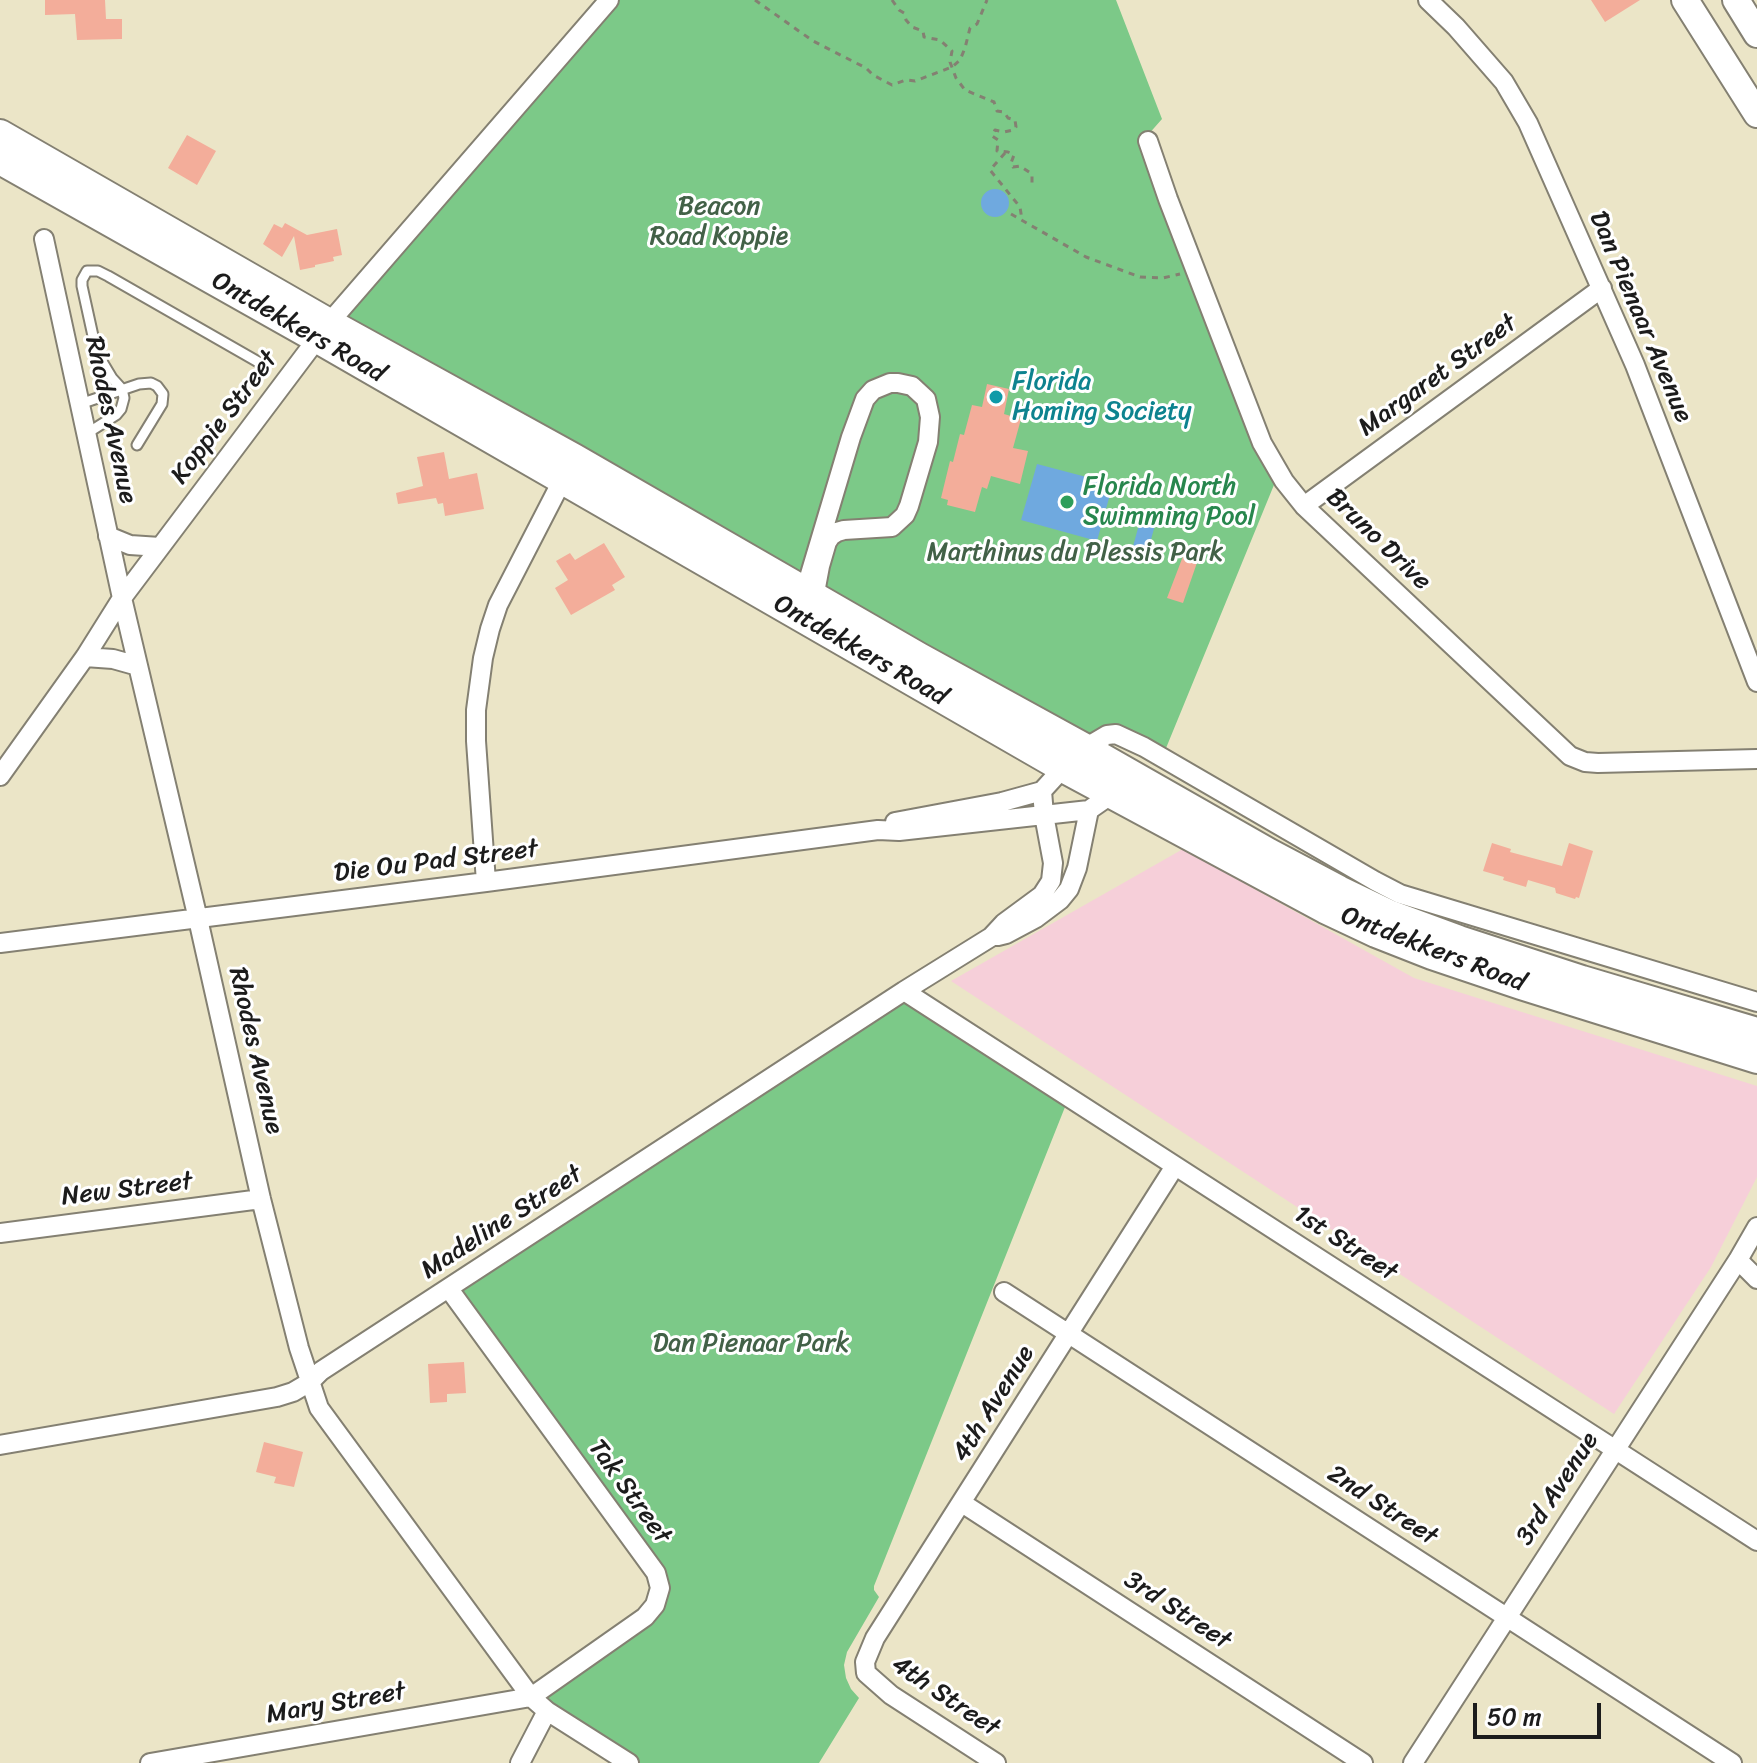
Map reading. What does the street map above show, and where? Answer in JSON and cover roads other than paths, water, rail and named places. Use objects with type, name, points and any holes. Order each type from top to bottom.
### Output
[{"type":"main road","points":[[1685,0],[1757,114]]},
{"type":"main road","points":[[1736,0],[1757,34]]},
{"type":"main road","name":"Ontdekkers Road","points":[[0,134],[323,331]]},
{"type":"main road","name":"Ontdekkers Road","points":[[0,160],[323,331],[568,469],[1063,768],[1325,909],[1432,955],[1757,1059]]},
{"type":"main road","name":"Ontdekkers Road","points":[[568,469],[810,594],[1085,748],[1110,793],[1269,853],[1391,915],[1582,980],[1757,1032]]},
{"type":"street","name":"Koppie Street","points":[[0,776],[85,657],[122,598],[323,331],[609,0]]},
{"type":"street","name":"Dan Pienaar Avenue","points":[[1428,0],[1495,71],[1518,104],[1635,365],[1757,682]]},
{"type":"street","name":"Bruno Drive","points":[[1148,141],[1262,443],[1279,473],[1304,506],[1570,756],[1598,763],[1757,759]]},
{"type":"street","name":"Rhodes Avenue","points":[[44,239],[122,598],[261,1199],[299,1348],[319,1408],[531,1697],[547,1711],[629,1763]]},
{"type":"street","name":"Margaret Street","points":[[1304,506],[1602,288]]},
{"type":"street","points":[[890,383],[912,386],[926,399],[930,417],[928,442],[905,515],[892,527],[844,530],[831,536],[810,594],[851,437],[865,399],[873,390],[890,383]]},
{"type":"street","points":[[486,882],[476,741],[476,710],[483,658],[498,605],[568,469]]},
{"type":"street","points":[[108,536],[130,545],[160,547]]},
{"type":"street","points":[[85,657],[113,659],[138,666]]},
{"type":"street","points":[[1042,791],[1085,748],[1107,735],[1124,736],[1400,894],[1757,1002]]},
{"type":"street","name":"Die Ou Pad Street","points":[[878,830],[898,820],[1002,802],[1042,791]]},
{"type":"street","name":"Madeline Street","points":[[0,1445],[277,1397],[310,1382],[321,1371],[991,937],[1004,923],[1042,895],[1051,881],[1053,863],[1042,791]]},
{"type":"street","name":"Die Ou Pad Street","points":[[0,943],[878,830],[899,831],[1044,815],[1110,793]]},
{"type":"street","name":"Madeline Street","points":[[991,937],[1006,934],[1036,918],[1060,900],[1069,889],[1110,793]]},
{"type":"street","name":"1st Street","points":[[904,991],[1757,1541]]},
{"type":"street","name":"4th Avenue","points":[[866,1673],[865,1662],[875,1638],[1175,1166]]},
{"type":"street","name":"New Street","points":[[0,1233],[261,1199]]},
{"type":"street","name":"3rd Avenue","points":[[1413,1763],[1738,1260],[1752,1235],[1757,1215]]},
{"type":"street","points":[[1738,1260],[1757,1279]]},
{"type":"street","name":"Tak Street","points":[[449,1289],[656,1573],[658,1582],[658,1598],[645,1617],[531,1697]]},
{"type":"street","name":"2nd Street","points":[[1004,1292],[1732,1763]]},
{"type":"street","name":"3rd Street","points":[[962,1503],[1363,1763]]},
{"type":"street","name":"4th Street","points":[[866,1673],[891,1695],[996,1763]]},
{"type":"street","name":"Mary Street","points":[[150,1763],[531,1697]]},
{"type":"street","points":[[520,1763],[547,1711]]},
{"type":"lane","points":[[86,434],[121,409],[124,398],[122,389],[103,363],[93,336],[82,286],[87,271],[98,271],[108,276],[260,363]]},
{"type":"lane","points":[[80,404],[139,384],[157,386],[163,394],[162,404],[137,445]]},
{"type":"water","points":[[995,189],[1005,193],[1009,203],[1005,213],[995,217],[985,213],[981,203],[985,193]]},
{"type":"water","name":"Florida North Swimming Pool","points":[[1037,464],[1113,484],[1097,541],[1021,520]]},
{"type":"water","name":"Florida North Swimming Pool","points":[[1140,521],[1155,525],[1147,554],[1132,550]]},
{"type":"place","name":"Florida Homing Society","points":[[996,397]]},
{"type":"place","name":"Florida North Swimming Pool","points":[[1067,502]]},
{"type":"park label","name":"Beacon Road Koppie","points":[[719,222]]},
{"type":"park label","name":"Marthinus du Plessis Park","points":[[1075,553]]},
{"type":"park label","name":"Dan Pienaar Park","points":[[751,1344]]}]
